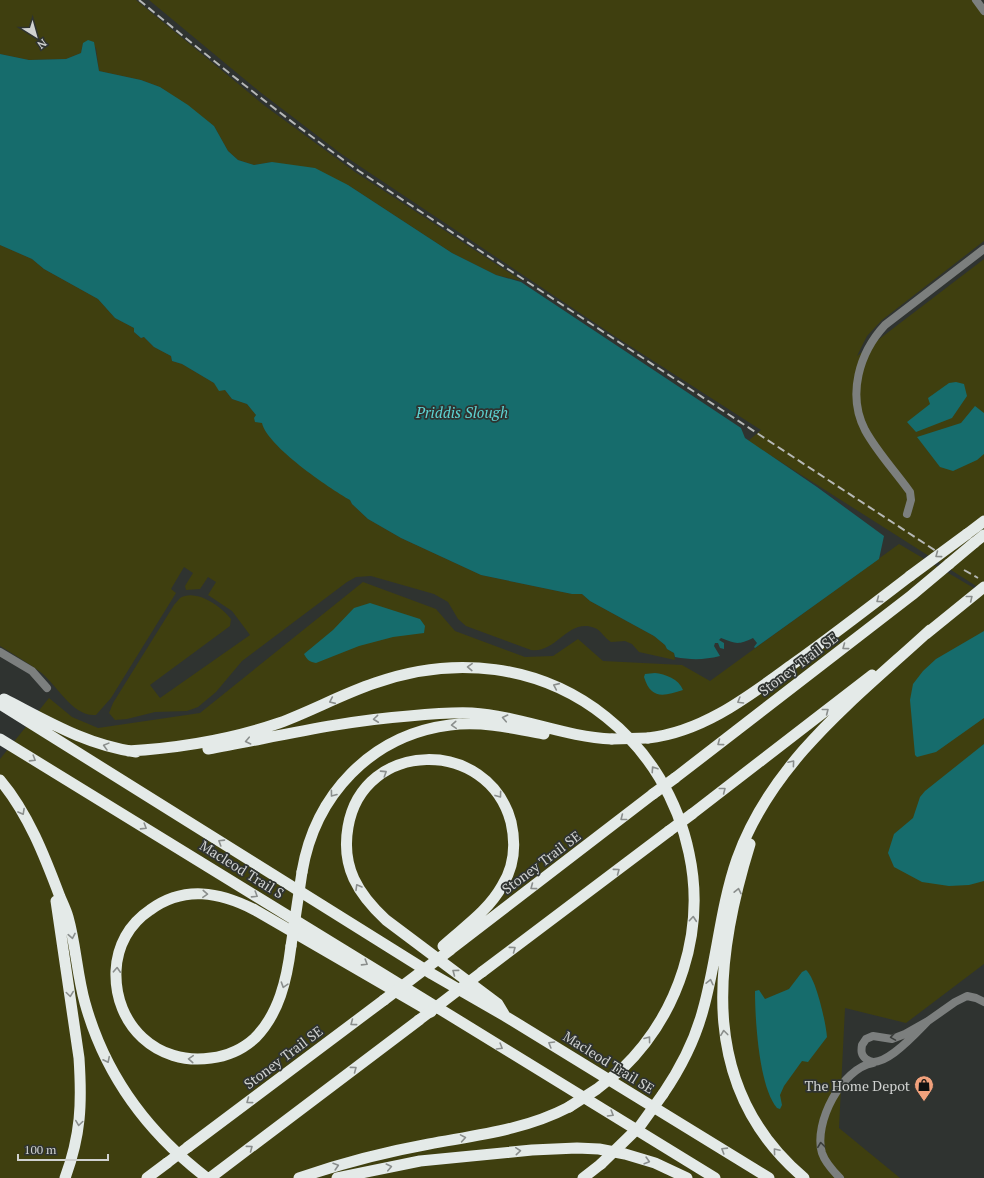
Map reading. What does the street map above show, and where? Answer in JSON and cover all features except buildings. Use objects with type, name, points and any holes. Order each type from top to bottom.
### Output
[{"type":"highway","points":[[715,1178],[467,1026],[445,1019],[415,1003],[255,910],[228,897],[211,894],[179,896],[161,902],[141,916],[131,927],[120,949],[116,965],[117,992],[124,1013],[130,1023],[144,1039],[153,1046],[184,1059],[195,1060],[219,1057],[248,1042],[269,1020],[286,978],[291,946],[302,872],[313,830],[332,796],[360,764],[378,751],[403,738],[451,725],[497,725],[570,739],[648,738],[666,735],[694,726],[747,697],[823,643],[984,521]]},
{"type":"highway","name":"Stoney Trail SE","points":[[147,1178],[397,990],[446,948],[675,778],[920,589],[984,535]]},
{"type":"highway","points":[[0,780],[16,800],[46,859],[68,916],[85,1003],[99,1044],[108,1063],[123,1089],[144,1119],[170,1147],[212,1176],[692,814],[984,587]]},
{"type":"highway","points":[[583,1178],[601,1164],[640,1126],[663,1094],[686,1056],[699,1021],[711,977],[723,915],[734,871],[752,824],[769,795],[789,767],[814,737],[930,630]]},
{"type":"highway","points":[[128,751],[184,747],[227,738],[286,720],[377,682],[405,674],[437,668],[483,668],[517,673],[547,682],[583,700],[607,718],[628,737],[655,770],[667,791],[679,818],[686,841],[692,874],[694,902],[692,933],[679,982],[667,1009],[654,1031],[622,1069],[597,1090],[569,1107],[541,1120],[515,1128],[390,1152],[299,1178]]},
{"type":"highway","points":[[0,697],[76,736],[128,751],[153,753],[189,752],[342,723],[399,716],[453,713],[493,715],[571,734],[608,739]]},
{"type":"highway","name":"Macleod Trail S","points":[[0,704],[432,974]]},
{"type":"highway","name":"Macleod Trail S","points":[[0,739],[467,1026]]},
{"type":"highway","points":[[446,948],[482,912],[503,886],[512,860],[514,845],[513,830],[503,800],[493,787],[478,774],[458,764],[442,760],[418,759],[402,763],[376,778],[366,788],[356,802],[349,818],[347,834],[346,849],[350,870],[358,888],[371,906],[386,920],[498,1004],[505,1016]]},
{"type":"highway","points":[[769,795],[755,830],[744,866],[731,927],[724,970],[721,1005],[725,1044],[734,1075],[748,1110],[769,1142],[804,1178]]},
{"type":"highway","points":[[46,859],[59,909],[81,1083],[81,1109],[78,1135],[65,1178]]},
{"type":"highway","name":"Macleod Trail SE","points":[[432,974],[505,1016],[769,1178]]},
{"type":"highway","points":[[338,1178],[420,1161],[509,1152],[570,1148],[599,1149],[625,1154],[655,1163],[687,1178]]},
{"type":"street","points":[[976,0],[984,11]]},
{"type":"street","points":[[907,514],[911,500],[910,492],[869,436],[860,418],[858,388],[861,362],[874,337],[885,326],[984,249]]},
{"type":"street","points":[[0,652],[32,672],[47,688]]},
{"type":"street","points":[[840,1178],[822,1154],[820,1134],[829,1105],[844,1084],[860,1067],[880,1062],[910,1040],[928,1021],[952,1003],[967,996],[984,1002]]},
{"type":"street","points":[[873,1063],[867,1060],[861,1050],[866,1039],[873,1036],[892,1039],[928,1021]]},
{"type":"shaded area","points":[[0,0],[136,0],[265,106],[355,172],[522,281],[496,275],[452,253],[348,185],[272,162],[254,165],[238,160],[228,151],[214,126],[160,87],[141,80],[99,71],[96,48],[83,43],[81,53],[66,59],[29,60],[0,54]]},
{"type":"shaded area","points":[[149,0],[977,0],[984,9],[984,241],[882,320],[867,336],[857,356],[984,259],[984,591],[748,441],[761,430],[616,337],[340,153],[260,92]]},
{"type":"shaded area","points":[[0,245],[32,259],[44,269],[98,299],[115,318],[134,328],[134,332],[141,338],[144,337],[154,347],[171,356],[172,361],[182,364],[214,383],[225,390],[232,399],[247,404],[293,458],[314,476],[350,500],[352,504],[368,519],[401,538],[481,575],[572,594],[582,594],[590,601],[654,636],[665,645],[667,649],[674,653],[675,660],[639,652],[632,644],[625,641],[611,642],[597,629],[586,626],[577,627],[569,631],[548,647],[540,650],[531,650],[466,626],[458,619],[448,602],[434,594],[371,576],[356,577],[347,582],[242,661],[216,692],[198,707],[187,711],[155,712],[127,719],[115,720],[109,713],[113,703],[174,605],[180,598],[193,595],[208,600],[227,614],[231,619],[230,626],[150,685],[160,698],[250,635],[232,611],[208,595],[216,582],[208,577],[200,589],[186,590],[185,586],[193,573],[184,567],[171,589],[176,593],[111,698],[96,715],[87,714],[80,711],[65,699],[39,671],[0,646]]},
{"type":"shaded area","points":[[899,544],[984,594],[984,964],[906,1023],[845,1008],[839,1128],[900,1178],[0,1178],[0,759],[49,698],[72,717],[98,728],[200,713],[363,582],[436,609],[455,631],[525,657],[553,656],[578,639],[603,661],[682,665],[710,681]]},
{"type":"water","name":"Priddis Slough","points":[[88,40],[94,42],[99,71],[141,80],[160,87],[188,105],[214,126],[228,151],[238,160],[254,165],[272,162],[315,168],[348,185],[452,253],[496,275],[521,282],[741,428],[745,438],[817,487],[884,536],[879,559],[755,648],[754,647],[757,643],[753,638],[736,643],[721,638],[719,640],[724,643],[724,649],[720,648],[718,643],[715,643],[714,646],[720,656],[703,659],[687,659],[675,657],[674,653],[667,649],[665,645],[654,636],[590,601],[582,594],[572,594],[481,575],[401,538],[368,519],[352,504],[350,500],[300,466],[275,443],[266,432],[262,423],[255,422],[254,418],[256,415],[247,404],[232,399],[225,390],[219,391],[214,383],[182,364],[172,361],[171,356],[154,347],[144,337],[141,338],[134,332],[134,328],[115,318],[98,299],[44,269],[32,259],[0,245],[0,54],[29,60],[66,59],[81,53],[83,43]]},
{"type":"water","points":[[956,382],[964,384],[967,396],[952,418],[916,432],[907,422],[930,404],[928,398],[949,383]]},
{"type":"water","points":[[975,406],[984,413],[984,454],[977,460],[953,471],[940,467],[917,437],[961,423]]},
{"type":"water","points":[[370,603],[420,619],[425,626],[424,633],[393,637],[359,646],[316,663],[308,659],[304,654],[333,630],[354,608]]},
{"type":"water","points":[[984,631],[984,718],[936,752],[917,757],[915,755],[910,700],[913,684],[923,671],[936,659]]},
{"type":"water","points":[[655,673],[675,680],[683,690],[664,695],[654,693],[650,690],[644,677],[645,674]]},
{"type":"water","points":[[984,744],[984,881],[969,885],[949,886],[922,882],[894,867],[888,853],[894,834],[913,818],[920,797],[925,791]]},
{"type":"water","points":[[806,970],[810,975],[817,991],[823,1012],[827,1037],[808,1062],[802,1061],[784,1086],[780,1095],[782,1105],[780,1109],[777,1108],[771,1098],[762,1069],[757,1035],[755,991],[759,990],[765,999],[789,989],[802,972]]},
{"type":"railway","points":[[139,0],[303,130],[359,171],[936,551]]},
{"type":"railway","points":[[964,570],[978,578]]},
{"type":"place","name":"The Home Depot","points":[[924,1102]]}]
